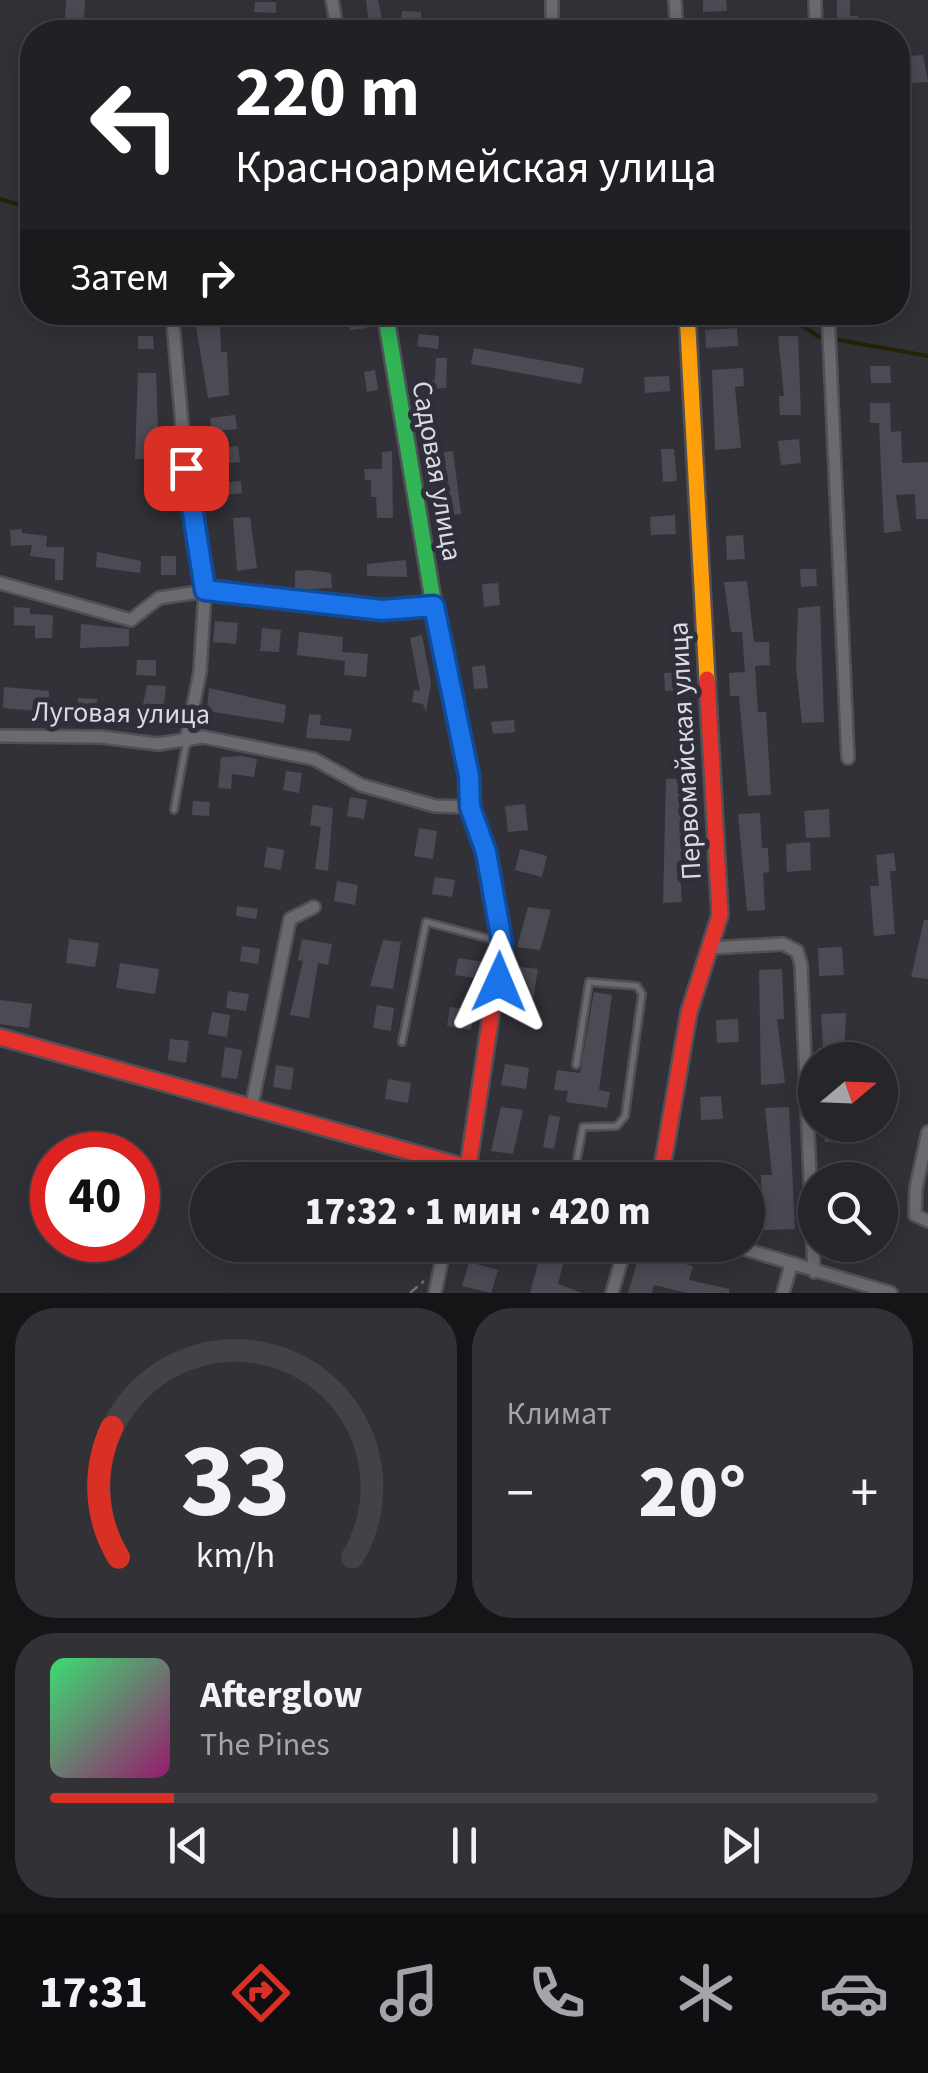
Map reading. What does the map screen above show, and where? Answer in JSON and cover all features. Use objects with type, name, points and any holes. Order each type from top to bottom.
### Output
[{"type":"street","points":[[173,325],[189,503],[205,590],[200,672],[186,742]]},
{"type":"street","name":"Садовая улица","points":[[387,325],[434,606],[469,776],[470,807],[486,852],[502,942],[469,1162]]},
{"type":"street","name":"Первомайская улица","points":[[663,1162],[690,1012],[720,914],[688,325]]},
{"type":"street","points":[[829,325],[848,758]]},
{"type":"street","points":[[0,583],[131,620],[159,598],[205,590],[382,610],[434,606]]},
{"type":"street","name":"Луговая улица","points":[[0,736],[186,742],[203,737],[314,760],[361,785],[435,806],[470,807]]},
{"type":"street","points":[[252,1109],[290,919],[314,907]]},
{"type":"street","points":[[709,948],[783,944],[797,952],[801,964],[814,1272]]},
{"type":"street","points":[[0,1037],[446,1162]]},
{"type":"street","points":[[928,1132],[916,1202],[916,1215],[928,1221]]},
{"type":"street","points":[[765,1256],[891,1293]]},
{"type":"street","points":[[435,1293],[441,1262]]},
{"type":"street","points":[[612,1293],[621,1262]]},
{"type":"street","points":[[783,1293],[791,1264]]},
{"type":"lane","points":[[174,810],[186,742]]},
{"type":"lane","points":[[402,1042],[426,922],[502,942]]},
{"type":"lane","points":[[576,1065],[589,982],[637,986],[642,994],[625,1116],[612,1127],[583,1127],[576,1162]]},
{"type":"building","points":[[66,0],[85,0],[84,19],[65,18]]},
{"type":"building","points":[[366,0],[378,0],[382,20],[368,20]]},
{"type":"building","points":[[703,0],[726,0],[727,11],[703,12]]},
{"type":"building","points":[[837,0],[850,0],[850,16],[858,16],[858,20],[837,20]]},
{"type":"building","points":[[255,2],[276,2],[276,13],[254,12]]},
{"type":"building","points":[[402,11],[421,12],[421,20],[401,20]]},
{"type":"building","points":[[923,55],[928,82],[912,83],[910,56]]},
{"type":"building","points":[[349,325],[366,325],[367,328],[350,330]]},
{"type":"building","points":[[220,326],[221,352],[227,352],[229,395],[208,398],[196,327]]},
{"type":"building","points":[[737,328],[738,346],[706,348],[705,330]]},
{"type":"building","points":[[419,334],[439,336],[438,349],[417,346]]},
{"type":"building","points":[[138,336],[153,336],[154,349],[138,349]]},
{"type":"building","points":[[778,336],[798,336],[801,415],[780,415],[779,396],[784,396]]},
{"type":"building","points":[[474,348],[584,368],[581,384],[471,364]]},
{"type":"building","points":[[436,358],[447,358],[446,388],[427,389],[426,380],[435,380]]},
{"type":"building","points":[[870,366],[890,366],[891,383],[871,383]]},
{"type":"building","points":[[743,368],[744,386],[735,387],[741,448],[715,450],[712,370]]},
{"type":"building","points":[[375,370],[378,390],[367,392],[364,372]]},
{"type":"building","points":[[138,373],[156,373],[159,459],[135,459]]},
{"type":"building","points":[[669,376],[670,391],[645,393],[644,377]]},
{"type":"building","points":[[870,403],[890,403],[891,432],[901,431],[902,463],[928,462],[928,519],[916,519],[915,494],[896,495],[901,531],[884,533],[879,423],[870,423]]},
{"type":"building","points":[[235,415],[237,429],[212,431],[210,418]]},
{"type":"building","points":[[799,439],[801,463],[781,465],[778,441]]},
{"type":"building","points":[[238,446],[240,462],[212,465],[210,449]]},
{"type":"building","points":[[661,449],[674,449],[677,481],[663,482]]},
{"type":"building","points":[[392,451],[393,518],[377,518],[376,497],[371,497],[371,480],[365,480],[364,469],[382,469],[382,452]]},
{"type":"building","points":[[453,451],[461,514],[446,515],[441,477],[447,476],[444,452]]},
{"type":"building","points":[[241,481],[242,493],[218,496],[217,483]]},
{"type":"building","points":[[675,515],[676,534],[651,535],[650,517]]},
{"type":"building","points":[[250,517],[257,568],[237,571],[233,518]]},
{"type":"building","points":[[22,529],[22,533],[47,536],[46,547],[64,547],[63,580],[55,580],[55,559],[30,556],[32,545],[11,546],[10,530]]},
{"type":"building","points":[[743,535],[745,559],[727,560],[726,536]]},
{"type":"building","points":[[97,552],[141,561],[140,573],[96,567]]},
{"type":"building","points":[[161,556],[176,556],[176,575],[161,575]]},
{"type":"building","points":[[406,560],[407,577],[367,576],[367,564]]},
{"type":"building","points":[[800,569],[816,569],[817,586],[801,587]]},
{"type":"building","points":[[295,571],[331,573],[332,588],[295,590]]},
{"type":"building","points":[[747,581],[754,642],[769,642],[770,665],[755,666],[758,712],[766,712],[771,795],[748,796],[739,696],[730,696],[729,673],[745,672],[742,632],[731,632],[724,582]]},
{"type":"building","points":[[498,583],[500,605],[484,607],[482,584]]},
{"type":"building","points":[[820,606],[824,722],[802,723],[796,666],[798,608]]},
{"type":"building","points":[[14,607],[30,608],[30,614],[53,615],[52,638],[35,638],[35,626],[14,625]]},
{"type":"building","points":[[215,621],[238,623],[236,644],[213,642]]},
{"type":"building","points":[[81,624],[129,629],[129,646],[80,648]]},
{"type":"building","points":[[262,628],[281,630],[279,652],[260,651]]},
{"type":"building","points":[[299,632],[343,637],[342,652],[368,654],[366,677],[344,675],[345,661],[297,655]]},
{"type":"building","points":[[422,635],[431,683],[426,712],[423,704],[412,702],[414,690],[420,691],[410,638]]},
{"type":"building","points":[[137,660],[156,660],[156,676],[136,675]]},
{"type":"building","points":[[485,665],[488,688],[474,689],[472,667]]},
{"type":"building","points":[[683,672],[684,690],[665,691],[664,673]]},
{"type":"building","points":[[147,685],[166,686],[162,721],[140,720]]},
{"type":"building","points":[[4,687],[49,691],[48,712],[3,708]]},
{"type":"building","points":[[209,688],[286,705],[284,723],[207,711]]},
{"type":"building","points":[[78,698],[97,699],[96,719],[77,718]]},
{"type":"building","points":[[309,714],[321,715],[320,725],[352,729],[350,741],[306,738]]},
{"type":"building","points":[[514,720],[515,732],[493,734],[491,722]]},
{"type":"building","points":[[221,757],[257,759],[254,777],[232,774],[231,789],[218,788]]},
{"type":"building","points":[[286,771],[302,773],[299,793],[283,790]]},
{"type":"building","points":[[691,778],[692,803],[683,804],[687,864],[680,865],[682,902],[663,903],[666,779]]},
{"type":"building","points":[[350,797],[367,800],[364,819],[347,816]]},
{"type":"building","points":[[193,801],[210,802],[209,816],[192,815]]},
{"type":"building","points":[[525,804],[528,830],[508,832],[505,806]]},
{"type":"building","points":[[313,805],[333,808],[328,871],[315,869],[321,827],[310,825]]},
{"type":"building","points":[[829,809],[830,837],[806,838],[804,811]]},
{"type":"building","points":[[760,813],[762,848],[768,848],[769,872],[763,873],[765,910],[747,911],[738,814]]},
{"type":"building","points":[[419,828],[437,831],[433,859],[414,856]]},
{"type":"building","points":[[810,842],[811,870],[787,872],[786,844]]},
{"type":"building","points":[[267,847],[284,850],[281,870],[264,867]]},
{"type":"building","points":[[520,849],[547,856],[542,877],[515,870]]},
{"type":"building","points":[[894,853],[896,871],[890,871],[895,934],[874,936],[870,886],[879,886],[876,855]]},
{"type":"building","points":[[435,877],[455,880],[452,897],[432,894]]},
{"type":"building","points":[[337,881],[358,885],[355,905],[334,901]]},
{"type":"building","points":[[237,906],[258,909],[256,919],[236,916]]},
{"type":"building","points":[[528,907],[551,910],[540,950],[517,947]]},
{"type":"building","points":[[924,920],[928,920],[928,979],[911,977]]},
{"type":"building","points":[[69,939],[99,943],[95,967],[66,963]]},
{"type":"building","points":[[302,939],[332,944],[328,965],[318,963],[309,1018],[290,1015],[303,961],[298,960]]},
{"type":"building","points":[[383,940],[401,942],[393,989],[370,986]]},
{"type":"building","points":[[242,946],[260,949],[258,964],[240,961]]},
{"type":"building","points":[[842,947],[844,975],[819,976],[818,948]]},
{"type":"building","points":[[458,958],[485,962],[482,979],[455,975]]},
{"type":"building","points":[[120,963],[159,969],[155,994],[116,988]]},
{"type":"building","points":[[520,967],[538,969],[533,999],[515,996]]},
{"type":"building","points":[[782,969],[784,1019],[777,1019],[785,1083],[761,1085],[759,970]]},
{"type":"building","points":[[228,991],[249,994],[246,1011],[226,1008]]},
{"type":"building","points":[[594,992],[612,995],[599,1090],[610,1092],[607,1108],[566,1102],[568,1091],[554,1090],[557,1070],[580,1073]]},
{"type":"building","points":[[0,1000],[32,1004],[29,1028],[0,1024]]},
{"type":"building","points":[[377,1005],[394,1008],[391,1031],[373,1028]]},
{"type":"building","points":[[450,1007],[474,1010],[471,1030],[447,1026]]},
{"type":"building","points":[[212,1012],[230,1015],[227,1037],[208,1034]]},
{"type":"building","points":[[846,1013],[845,1042],[823,1042],[821,1014]]},
{"type":"building","points":[[738,1019],[739,1042],[717,1043],[716,1020]]},
{"type":"building","points":[[170,1039],[189,1041],[186,1063],[168,1060]]},
{"type":"building","points":[[225,1047],[242,1050],[237,1079],[221,1077]]},
{"type":"building","points":[[505,1064],[529,1068],[526,1089],[501,1085]]},
{"type":"building","points":[[276,1065],[294,1068],[291,1090],[273,1087]]},
{"type":"building","points":[[388,1079],[411,1083],[408,1103],[385,1099]]},
{"type":"building","points":[[721,1096],[723,1119],[701,1120],[700,1097]]},
{"type":"building","points":[[501,1107],[523,1110],[513,1154],[491,1151]]},
{"type":"building","points":[[789,1107],[795,1229],[765,1230],[765,1175],[772,1175],[765,1108]]},
{"type":"building","points":[[549,1115],[560,1117],[554,1149],[543,1147]]},
{"type":"building","points":[[469,1262],[498,1270],[491,1293],[462,1286]]},
{"type":"building","points":[[538,1262],[564,1262],[558,1284],[582,1293],[530,1293]]},
{"type":"building","points":[[637,1262],[693,1266],[689,1280],[729,1289],[729,1293],[687,1293],[654,1285],[652,1293],[628,1293]]},
{"type":"waterway","points":[[0,199],[20,205]]},
{"type":"waterway","points":[[802,325],[819,337]]},
{"type":"waterway","points":[[839,340],[928,356]]},
{"type":"traffic: fast","points":[[387,325],[434,606],[469,776],[470,807],[486,852],[502,942],[499,962]]},
{"type":"traffic: slow","points":[[688,325],[707,679]]},
{"type":"traffic: jam","points":[[663,1162],[689,1012],[720,915],[707,679]]},
{"type":"traffic: jam","points":[[469,1162],[499,962]]},
{"type":"traffic: jam","points":[[0,1037],[447,1162]]},
{"type":"route","points":[[186,468],[205,590],[382,610],[434,606],[469,776],[470,807],[486,852],[502,942],[499,982]]}]
